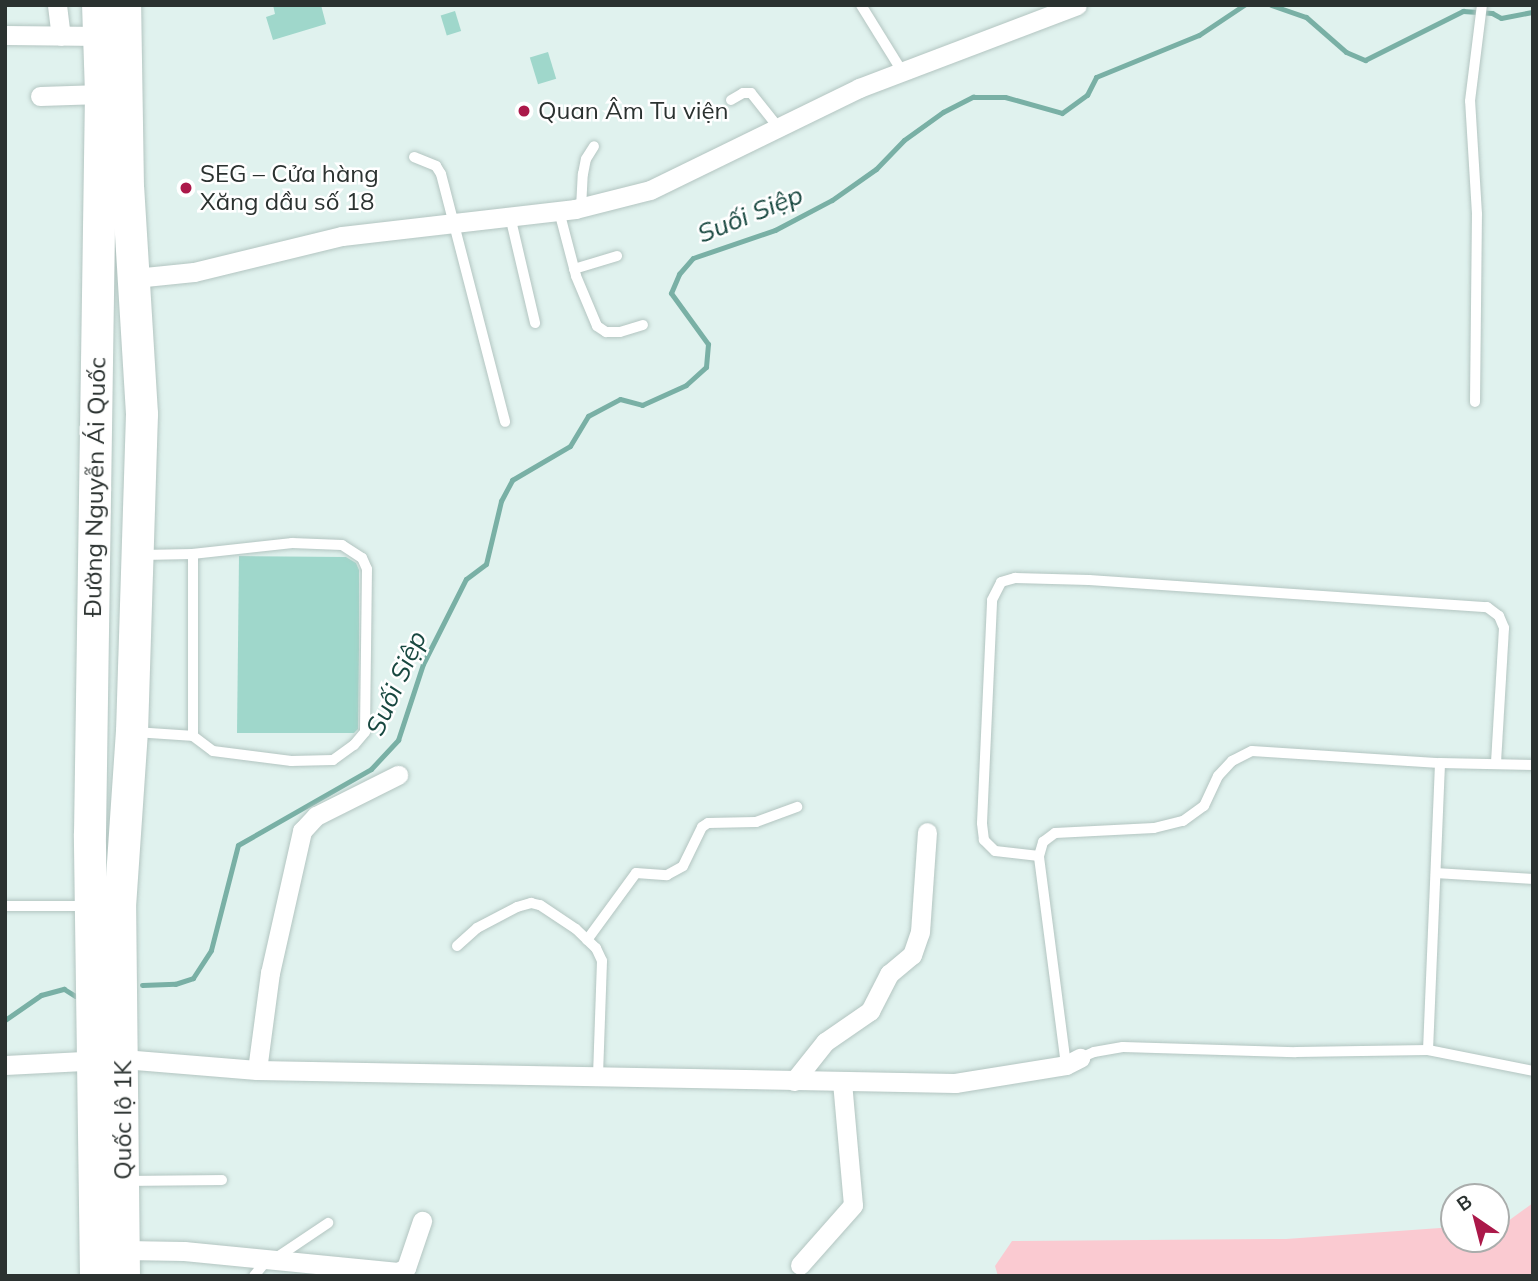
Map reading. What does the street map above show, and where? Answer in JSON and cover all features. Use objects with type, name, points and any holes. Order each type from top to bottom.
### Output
[{"type":"main road","name":"Đường Nguyễn Ái Quốc","points":[[108,966],[120,907],[132,732],[142,414],[128,188],[125,5]]},
{"type":"main road","name":"Đường Nguyễn Ái Quốc","points":[[99,20],[101,94],[90,834],[93,906],[108,966]]},
{"type":"main road","name":"Quốc lộ 1K","points":[[96,1276],[108,1058],[108,966]]},
{"type":"main road","name":"Quốc lộ 1K","points":[[108,1058],[123,1181],[124,1263]]},
{"type":"street","points":[[57,5],[61,36]]},
{"type":"street","points":[[135,278],[194,272],[342,236],[582,208],[650,190],[859,88],[1077,5]]},
{"type":"street","points":[[5,35],[61,36],[99,20]]},
{"type":"street","points":[[40,96],[101,94]]},
{"type":"street","points":[[257,1070],[270,973],[302,831],[316,816],[398,775]]},
{"type":"street","points":[[793,1081],[825,1042],[870,1011],[889,974],[912,955],[920,932],[927,832]]},
{"type":"street","points":[[5,1065],[108,1058],[257,1070],[956,1083],[1073,1062]]},
{"type":"street","points":[[800,1265],[853,1205],[842,1082]]},
{"type":"street","points":[[124,1263],[184,1251],[264,1265],[398,1272],[406,1268],[422,1222]]},
{"type":"lane","points":[[861,5],[901,71]]},
{"type":"lane","points":[[1475,402],[1477,214],[1470,102],[1482,5]]},
{"type":"lane","points":[[731,100],[743,93],[751,93],[778,127]]},
{"type":"lane","points":[[582,208],[583,174],[594,146]]},
{"type":"lane","points":[[414,157],[436,166],[441,174],[456,222],[505,422]]},
{"type":"lane","points":[[559,211],[574,269],[597,326],[606,332],[620,332],[643,325]]},
{"type":"lane","points":[[510,216],[535,323]]},
{"type":"lane","points":[[574,269],[617,256]]},
{"type":"lane","points":[[132,732],[193,736],[213,751],[291,761],[333,760],[354,745],[365,732],[367,569],[362,558],[342,545],[292,543],[193,554],[136,555]]},
{"type":"lane","points":[[193,554],[193,736]]},
{"type":"lane","points":[[1039,856],[995,851],[984,840],[982,823],[992,600],[1001,582],[1015,578],[1089,580],[1487,607],[1499,616],[1504,628],[1496,764]]},
{"type":"lane","points":[[1533,765],[1440,763],[1252,751],[1232,761],[1218,776],[1204,806],[1183,821],[1154,828],[1055,834],[1043,842],[1039,856],[1073,1062],[1094,1052],[1123,1047],[1296,1052],[1429,1050],[1533,1071]]},
{"type":"lane","points":[[1429,1050],[1440,763]]},
{"type":"lane","points":[[587,940],[636,873],[667,876],[683,866],[702,827],[708,823],[756,822],[797,807]]},
{"type":"lane","points":[[1436,873],[1533,878]]},
{"type":"lane","points":[[457,946],[477,928],[517,907],[531,903],[551,912],[596,948],[603,972],[598,1078]]},
{"type":"lane","points":[[5,906],[93,906]]},
{"type":"lane","points":[[123,1181],[222,1180]]},
{"type":"lane","points":[[264,1265],[328,1223]]},
{"type":"shaded area","points":[[1533,1203],[1533,1276],[998,1276],[995,1266],[1012,1241],[1286,1239],[1440,1228],[1440,1253],[1510,1253],[1510,1220]]},
{"type":"building","points":[[273,5],[321,5],[326,24],[273,40],[266,17],[275,14]]},
{"type":"building","points":[[455,11],[461,31],[447,35],[441,15]]},
{"type":"building","points":[[548,52],[556,79],[538,84],[530,58]]},
{"type":"building","points":[[239,556],[346,557],[356,563],[359,570],[359,648],[358,729],[354,733],[237,733]]},
{"type":"waterway","name":"Suối Siệp","points":[[142,985],[175,984],[193,978],[211,950],[238,845],[371,769],[398,740],[423,664],[466,579],[486,564],[501,501],[512,480],[570,446],[588,416],[620,399],[642,405],[686,385],[706,367],[708,344],[671,293],[679,274],[693,258],[775,230],[832,200],[876,169],[904,140],[943,112],[973,97],[1005,97],[1062,113],[1087,95],[1096,77],[1199,35],[1244,5]]},
{"type":"waterway","name":"Suối Siệp","points":[[1271,5],[1306,17],[1346,52],[1365,60],[1463,11],[1492,13],[1501,18],[1533,12]]},
{"type":"waterway","name":"Suối Siệp","points":[[5,1020],[41,995],[64,989],[75,996]]},
{"type":"place","name":"Quan Âm Tu viện","points":[[524,111]]},
{"type":"place","name":"SEG – Cửa hàng Xăng dầu số 18","points":[[186,188]]}]
